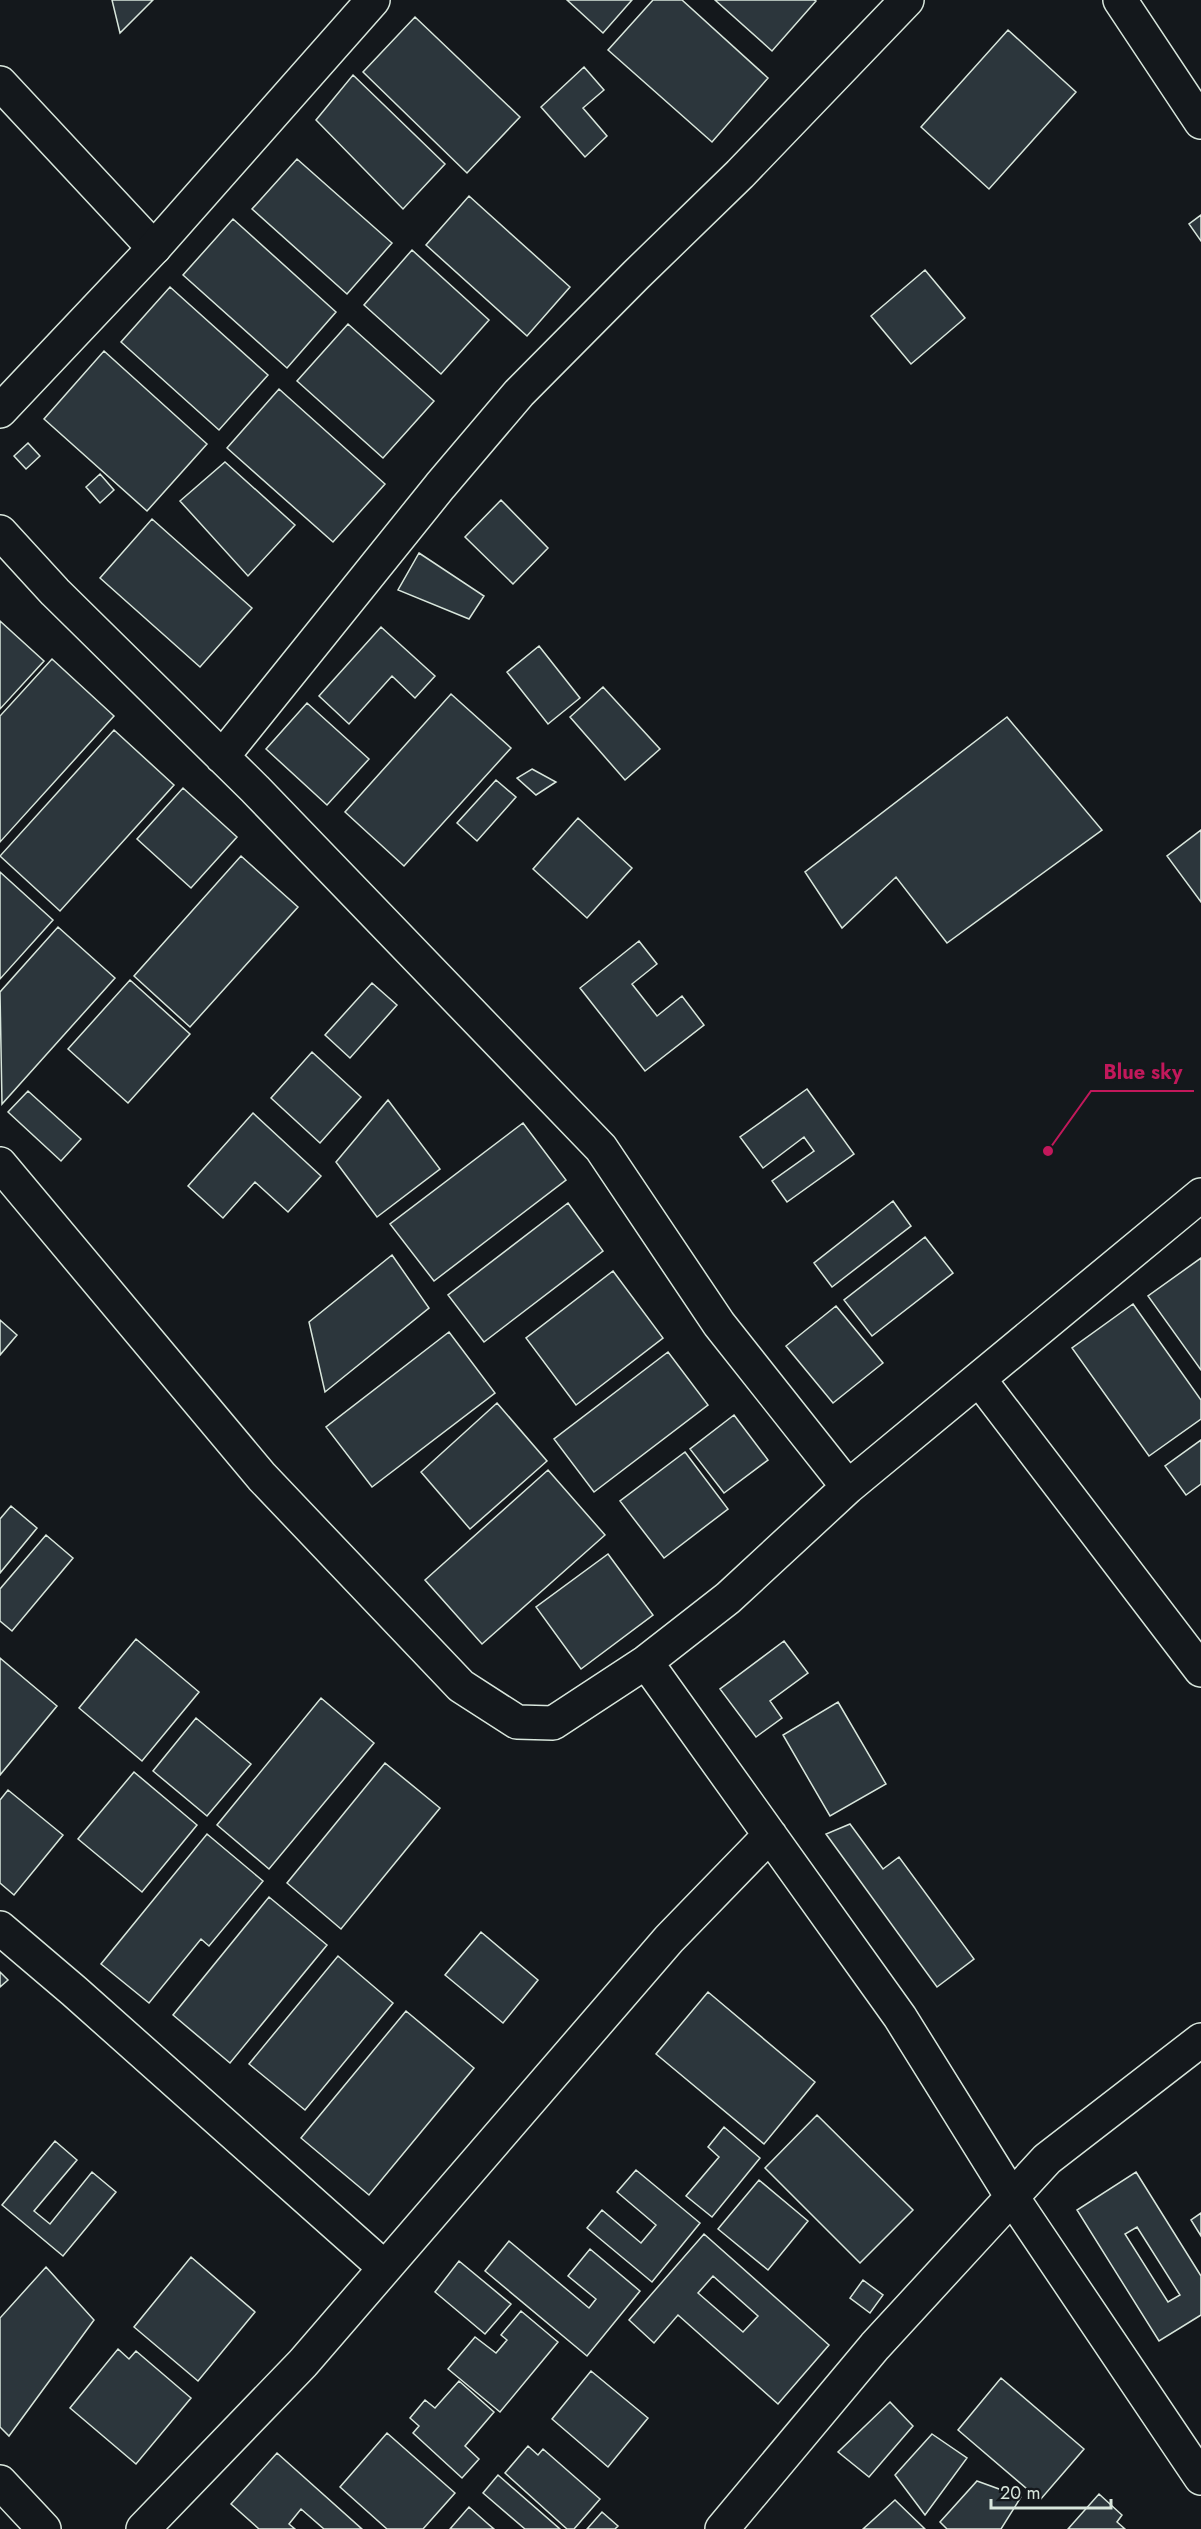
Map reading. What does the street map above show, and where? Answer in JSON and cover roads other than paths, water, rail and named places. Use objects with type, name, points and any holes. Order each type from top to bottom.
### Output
[{"type":"street","points":[[0,411],[154,248],[374,0]]},
{"type":"street","points":[[222,757],[440,486],[519,393],[740,174],[908,0]]},
{"type":"street","points":[[1120,0],[1201,122]]},
{"type":"street","points":[[0,82],[154,248]]},
{"type":"street","points":[[0,532],[55,592],[222,757],[601,1148],[719,1324],[848,1486]]},
{"type":"street","points":[[2,1170],[262,1477],[461,1686],[517,1722],[553,1723],[646,1662],[728,1599],[848,1486],[1201,1195]]},
{"type":"street","points":[[979,1379],[1199,1664]]},
{"type":"street","points":[[646,1662],[900,2017],[1012,2197],[1201,2478]]},
{"type":"street","points":[[143,2529],[303,2363],[669,1939],[770,1835]]},
{"type":"street","points":[[0,1928],[385,2268]]},
{"type":"street","points":[[722,2529],[875,2346],[1047,2159],[1201,2040]]},
{"type":"street","points":[[0,2481],[45,2529]]},
{"type":"place","name":"Blue sky","points":[[1048,1151]]}]
